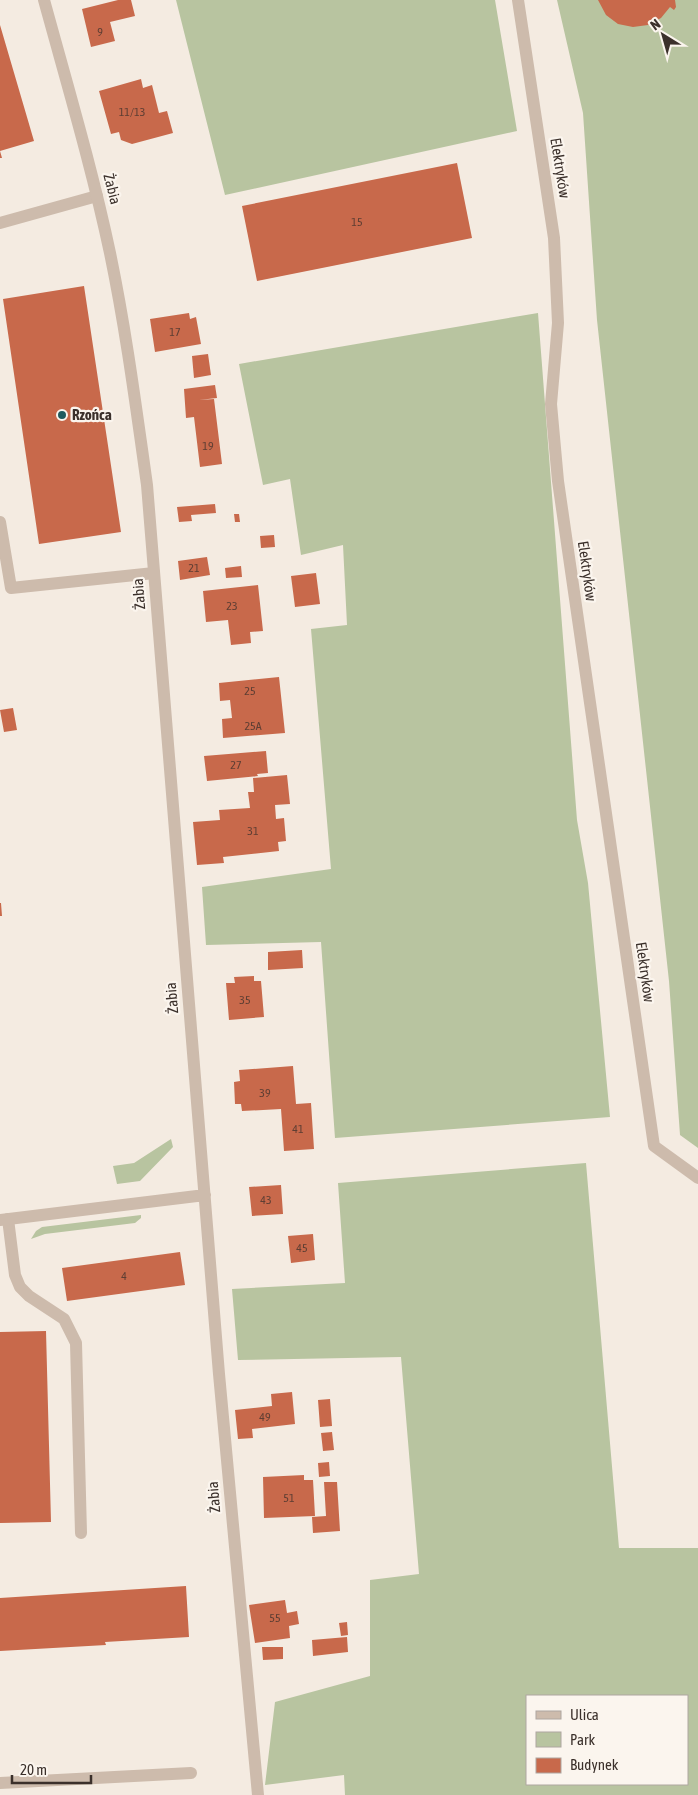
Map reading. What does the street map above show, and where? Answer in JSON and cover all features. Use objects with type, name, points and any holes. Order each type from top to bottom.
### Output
[{"type":"street","name":"Żabia","points":[[44,0],[97,196],[120,308],[135,396],[147,485],[205,1195],[258,1795]]},
{"type":"street","name":"Elektryków","points":[[518,0],[554,238],[558,323],[551,404],[558,481],[654,1146],[698,1178]]},
{"type":"street","points":[[0,223],[97,196]]},
{"type":"street","points":[[0,522],[11,588],[154,574]]},
{"type":"street","points":[[81,1533],[76,1343],[64,1319],[29,1296],[20,1287],[15,1276],[4,1219],[205,1195]]},
{"type":"street","points":[[0,1783],[191,1773]]},
{"type":"green space","points":[[176,0],[495,0],[517,131],[225,195]]},
{"type":"green space","points":[[557,0],[698,0],[698,1148],[680,1135],[669,981],[597,320],[583,113]]},
{"type":"green space","points":[[538,313],[577,820],[588,883],[610,1117],[335,1138],[321,942],[206,945],[202,887],[331,869],[311,629],[347,625],[343,545],[301,555],[290,479],[263,485],[239,364]]},
{"type":"green space","points":[[171,1139],[173,1147],[140,1181],[117,1184],[113,1166],[134,1163]]},
{"type":"green space","points":[[586,1163],[619,1548],[698,1548],[698,1795],[345,1795],[344,1775],[265,1785],[275,1702],[370,1676],[370,1580],[419,1574],[401,1357],[238,1360],[232,1289],[345,1283],[338,1183]]},
{"type":"green space","points":[[141,1215],[141,1218],[135,1223],[45,1234],[31,1239],[36,1231],[42,1227]]},
{"type":"building","points":[[118,0],[131,0],[135,16],[110,22],[115,41],[91,47],[82,9]]},
{"type":"building","points":[[598,0],[675,0],[676,7],[674,10],[670,7],[661,18],[648,25],[633,27],[618,24],[606,15]]},
{"type":"building","points":[[0,25],[34,141],[0,151]]},
{"type":"building","points":[[141,79],[143,88],[152,85],[159,113],[167,111],[173,133],[132,144],[121,140],[119,132],[111,134],[99,91]]},
{"type":"building","points":[[457,163],[472,238],[257,281],[242,206]]},
{"type":"building","name":"Rzońca","points":[[84,286],[121,532],[39,544],[3,299]]},
{"type":"building","points":[[189,313],[190,319],[196,317],[201,344],[155,352],[150,319]]},
{"type":"building","points":[[208,354],[211,375],[194,378],[192,356]]},
{"type":"building","points":[[215,385],[217,398],[199,400],[214,399],[222,464],[200,467],[194,417],[186,418],[184,389]]},
{"type":"building","points":[[215,504],[216,513],[191,515],[192,521],[179,522],[177,507]]},
{"type":"building","points":[[234,514],[239,514],[240,522],[235,522]]},
{"type":"building","points":[[274,535],[275,547],[261,548],[260,536]]},
{"type":"building","points":[[207,557],[210,575],[180,580],[178,561]]},
{"type":"building","points":[[241,566],[242,577],[226,578],[225,568]]},
{"type":"building","points":[[316,573],[320,604],[295,607],[291,576]]},
{"type":"building","points":[[258,585],[263,631],[250,632],[251,643],[231,645],[228,620],[206,622],[203,591]]},
{"type":"building","points":[[279,677],[285,733],[223,738],[222,719],[232,718],[230,700],[220,701],[219,683]]},
{"type":"building","points":[[13,708],[17,730],[4,732],[0,710]]},
{"type":"building","points":[[266,751],[268,773],[257,774],[258,776],[207,781],[204,756]]},
{"type":"building","points":[[287,775],[290,804],[275,805],[276,819],[284,818],[286,841],[278,842],[279,851],[223,857],[224,863],[197,865],[193,822],[220,820],[219,810],[250,808],[248,792],[254,792],[253,778]]},
{"type":"building","points":[[1,903],[2,916],[0,916]]},
{"type":"building","points":[[302,950],[303,968],[268,970],[268,952]]},
{"type":"building","points":[[254,976],[254,981],[261,981],[264,1017],[229,1020],[226,983],[235,983],[234,977]]},
{"type":"building","points":[[293,1066],[296,1104],[311,1103],[314,1149],[284,1151],[281,1109],[242,1111],[241,1104],[235,1104],[234,1082],[240,1081],[239,1070]]},
{"type":"building","points":[[281,1185],[283,1214],[252,1216],[249,1187]]},
{"type":"building","points":[[313,1234],[315,1260],[291,1263],[288,1236]]},
{"type":"building","points":[[180,1252],[185,1285],[67,1301],[62,1268]]},
{"type":"building","points":[[46,1331],[51,1522],[0,1523],[0,1332]]},
{"type":"building","points":[[292,1392],[295,1424],[252,1429],[253,1438],[238,1439],[235,1410],[272,1406],[271,1394]]},
{"type":"building","points":[[330,1399],[332,1426],[320,1427],[318,1400]]},
{"type":"building","points":[[332,1432],[334,1450],[323,1451],[321,1433]]},
{"type":"building","points":[[329,1462],[330,1476],[319,1477],[318,1463]]},
{"type":"building","points":[[304,1475],[304,1480],[313,1480],[315,1516],[264,1518],[263,1477]]},
{"type":"building","points":[[324,1482],[337,1482],[340,1531],[313,1533],[312,1517],[326,1516]]},
{"type":"building","points":[[186,1586],[189,1637],[105,1642],[106,1645],[0,1651],[0,1598]]},
{"type":"building","points":[[285,1600],[287,1613],[297,1611],[299,1624],[289,1626],[290,1638],[255,1643],[249,1605]]},
{"type":"building","points":[[347,1622],[348,1635],[341,1636],[339,1623]]},
{"type":"building","points":[[347,1637],[348,1652],[313,1656],[312,1640]]},
{"type":"building","points":[[262,1647],[283,1647],[283,1659],[263,1660]]},
{"type":"place","name":"Rzońca","points":[[62,415]]}]
